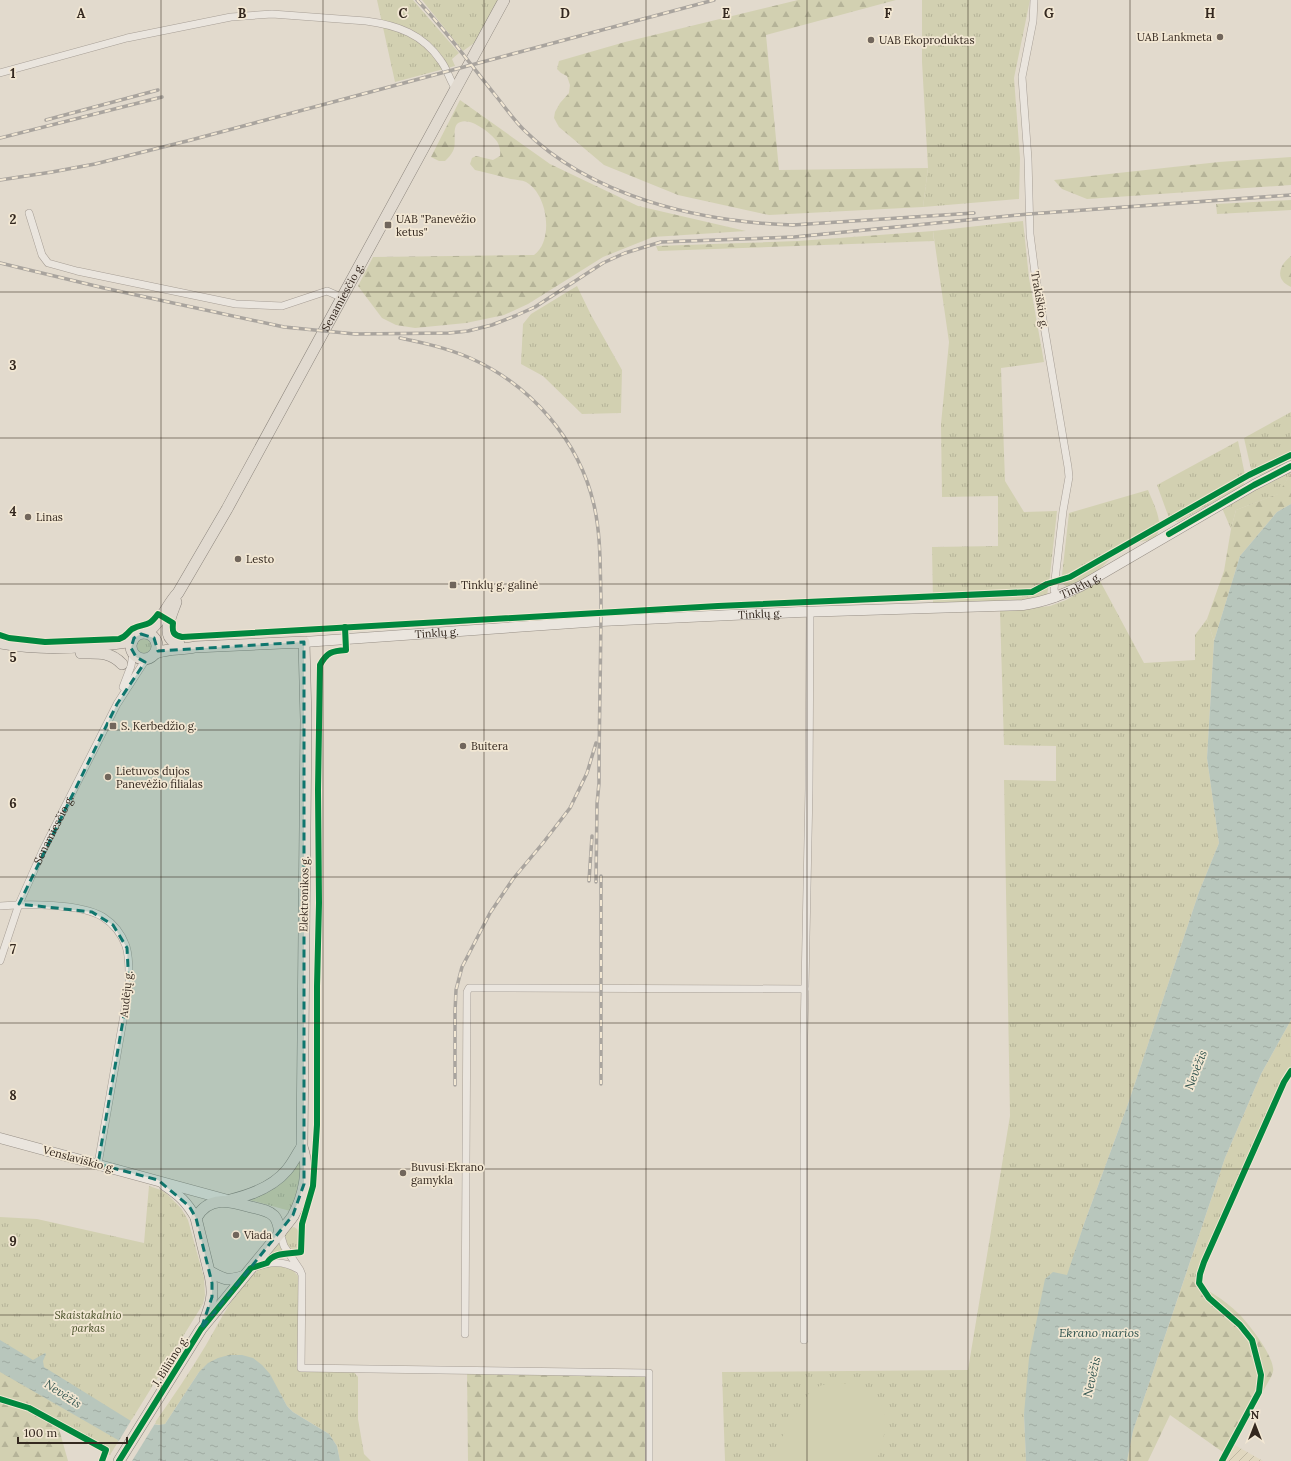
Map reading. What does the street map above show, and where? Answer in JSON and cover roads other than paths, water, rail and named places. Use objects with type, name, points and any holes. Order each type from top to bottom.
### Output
[{"type":"main road","name":"Senamiesčio g.","points":[[146,660],[150,658],[177,597],[227,510],[504,0]]},
{"type":"main road","name":"Tinklų g.","points":[[156,645],[179,644],[195,647],[304,642],[601,621],[810,611],[1023,605],[1056,598],[1081,586],[1254,485],[1291,466]]},
{"type":"main road","name":"Senamiesčio g.","points":[[132,649],[137,635],[145,633],[153,628],[171,600],[177,597]]},
{"type":"main road","name":"Senamiesčio g.","points":[[177,597],[167,628],[170,638],[179,644]]},
{"type":"main road","points":[[145,633],[151,635],[156,645]]},
{"type":"main road","points":[[0,642],[30,648],[89,647],[120,644],[132,649],[139,659],[146,660]]},
{"type":"main road","name":"Elektronikos g.","points":[[280,1233],[293,1215],[304,1184],[305,1156],[302,1147],[306,728],[304,642]]},
{"type":"main road","name":"Tinklų g.","points":[[156,645],[161,650],[188,649],[195,647]]},
{"type":"main road","points":[[59,648],[70,652],[106,654],[117,658],[122,664]]},
{"type":"main road","name":"Venslaviškio g.","points":[[0,1138],[228,1200]]},
{"type":"main road","points":[[228,1200],[268,1211],[275,1217],[280,1233],[248,1272],[230,1280],[224,1279],[209,1271],[196,1218],[200,1210],[208,1204],[258,1192],[272,1184],[288,1169],[302,1147]]},
{"type":"main road","name":"Venslaviškio g.","points":[[158,1180],[181,1196],[196,1218]]},
{"type":"main road","name":"J. Biliūno g.","points":[[201,1330],[212,1298],[212,1282],[209,1271]]},
{"type":"main road","name":"J. Biliūno g.","points":[[119,1461],[201,1330],[248,1272]]},
{"type":"street","name":"Trakiškio g.","points":[[1034,0],[1033,21],[1022,76],[1028,159],[1030,234],[1035,273],[1069,477],[1056,568],[1054,590],[1056,598]]},
{"type":"street","points":[[0,73],[134,37],[231,17],[272,14],[366,21],[381,23],[400,29],[420,38],[433,50],[442,61],[454,86],[457,88]]},
{"type":"street","points":[[29,213],[42,255],[48,263],[70,269],[236,304],[282,306],[327,291],[343,298]]},
{"type":"street","points":[[804,1340],[804,989],[809,789],[810,611]]},
{"type":"street","name":"Senamiesčio g.","points":[[119,696],[129,672],[132,649]]},
{"type":"street","name":"Senamiesčio g.","points":[[0,961],[18,904],[43,850],[117,704],[146,660]]},
{"type":"street","name":"Senamiesčio g.","points":[[117,704],[124,676],[122,664]]},
{"type":"street","name":"Audėjų g.","points":[[0,906],[18,904],[49,905],[92,912],[105,918],[113,925],[121,936],[126,948],[129,961],[129,986],[98,1164]]},
{"type":"street","points":[[465,1334],[466,1000],[469,988],[804,989]]},
{"type":"street","points":[[280,1233],[284,1246],[302,1275],[301,1368],[649,1373],[649,1461]]},
{"type":"street","points":[[248,1272],[267,1263],[282,1262],[300,1270]]},
{"type":"water","name":"Ekrano marios","points":[[1291,504],[1291,1020],[1261,1074],[1225,1158],[1133,1431],[1127,1461],[1026,1461],[1024,1414],[1029,1358],[1045,1279],[1053,1272],[1067,1275],[1128,1104],[1199,892],[1219,843],[1207,758],[1214,641],[1240,556],[1277,512]]},
{"type":"water","name":"Nevėžis","points":[[0,1340],[33,1360],[45,1353],[46,1354],[43,1361],[44,1367],[131,1421],[159,1425],[165,1424],[199,1372],[208,1363],[229,1355],[242,1355],[253,1358],[270,1374],[287,1406],[293,1412],[329,1434],[337,1446],[340,1461],[130,1461],[118,1440],[0,1372]]},
{"type":"railway","points":[[417,0],[448,35],[523,129],[550,153],[581,172],[614,188],[649,201],[685,211],[757,223],[793,225],[974,213]]},
{"type":"railway","points":[[0,180],[95,164],[191,140],[714,0]]},
{"type":"railway","points":[[46,120],[158,90]]},
{"type":"railway","points":[[0,138],[162,97]]},
{"type":"railway","points":[[0,263],[104,288],[284,327],[355,334],[449,333],[468,331],[492,325],[515,316],[535,307],[603,263],[625,253],[661,242],[794,237],[1029,214],[1291,195]]},
{"type":"railway","points":[[400,338],[461,354],[492,369],[513,383],[532,399],[549,417],[577,458],[587,481],[594,505],[599,540],[601,599],[599,783],[597,804],[596,882]]},
{"type":"railway","points":[[455,1085],[456,990],[462,967],[490,913],[513,879],[570,808],[587,773],[596,743]]},
{"type":"railway","points":[[589,881],[592,836]]},
{"type":"railway","points":[[601,876],[601,1084]]},
{"type":"place","name":"UAB Lankmeta","points":[[1220,37]]},
{"type":"place","name":"UAB Ekoproduktas","points":[[871,40]]},
{"type":"place","name":"UAB \"Panevėžio ketus\"","points":[[388,225]]},
{"type":"place","name":"Linas","points":[[28,517]]},
{"type":"place","name":"Lesto","points":[[238,559]]},
{"type":"place","name":"Tinklų g. galinė","points":[[453,585]]},
{"type":"place","name":"S. Kerbedžio g.","points":[[113,726]]},
{"type":"place","name":"Buitera","points":[[463,746]]},
{"type":"place","name":"Lietuvos dujos Panevėžio filialas","points":[[108,777]]},
{"type":"place","name":"Buvusi Ekrano gamykla","points":[[403,1173]]},
{"type":"place","name":"Viada","points":[[236,1235]]},
{"type":"park label","name":"Skaistakalnio parkas","points":[[88,1321]]}]
